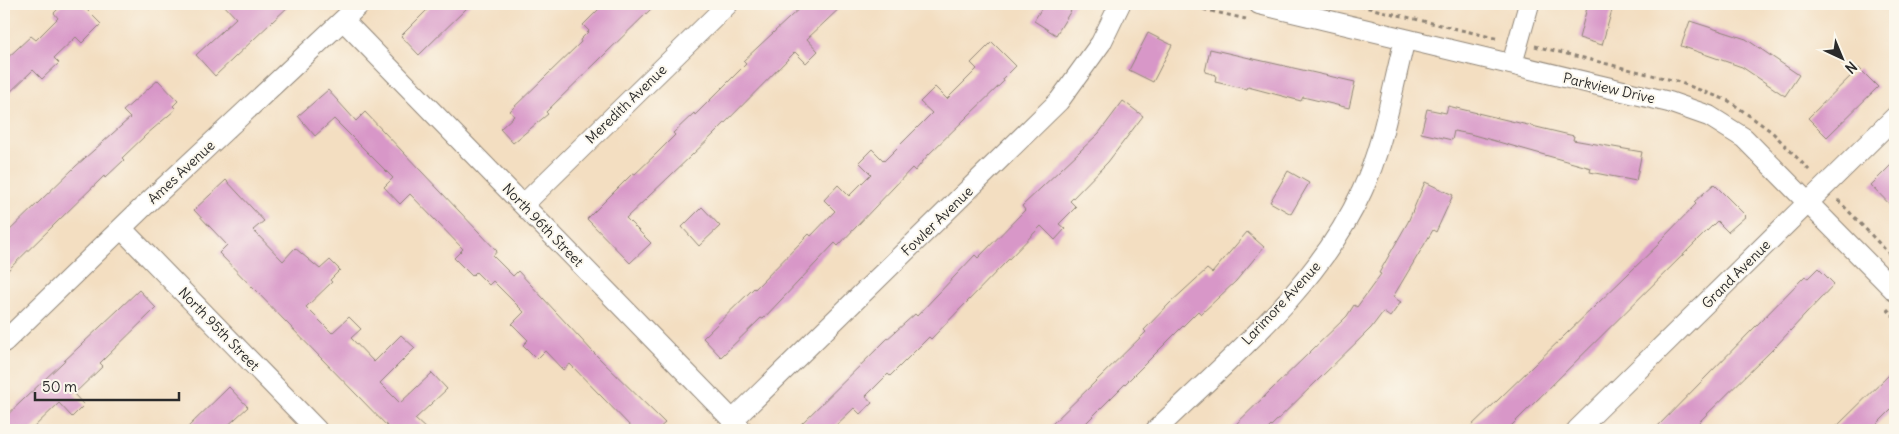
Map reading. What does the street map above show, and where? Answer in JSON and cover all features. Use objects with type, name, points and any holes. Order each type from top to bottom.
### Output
[{"type":"street","name":"Ames Avenue","points":[[4,342],[360,4]]},
{"type":"street","name":"Meredith Avenue","points":[[523,204],[728,4]]},
{"type":"street","name":"Fowler Avenue","points":[[738,425],[1058,100],[1101,43],[1120,4]]},
{"type":"street","name":"Parkview Drive","points":[[1258,4],[1669,102],[1708,116],[1744,138],[1895,291]]},
{"type":"street","points":[[1512,64],[1529,4]]},
{"type":"street","name":"North 96th Street","points":[[343,20],[738,425]]},
{"type":"street","name":"Larimore Avenue","points":[[1156,430],[1294,293],[1317,266],[1350,216],[1370,174],[1379,146],[1405,38]]},
{"type":"street","name":"Grand Avenue","points":[[1577,430],[1895,117]]},
{"type":"street","name":"North 95th Street","points":[[122,229],[304,426]]},
{"type":"path","points":[[1352,4],[1504,40]]},
{"type":"path","points":[[1836,199],[1895,260]]},
{"type":"building","points":[[63,4],[81,4],[101,24],[82,43],[76,37],[54,58],[59,63],[42,79],[33,70],[4,98],[4,61],[31,36],[36,40],[58,18],[54,13]]},
{"type":"building","points":[[223,4],[291,4],[215,76],[196,55],[236,18]]},
{"type":"building","points":[[433,4],[471,4],[419,55],[401,36]]},
{"type":"building","points":[[604,4],[656,4],[546,112],[548,114],[513,143],[500,129],[514,116],[510,111],[581,42],[580,40],[589,31],[583,25]]},
{"type":"building","points":[[804,4],[844,4],[807,39],[818,51],[806,63],[795,52],[714,134],[626,218],[651,243],[630,263],[587,219],[633,173],[635,174],[656,154],[675,135],[673,133],[694,113],[695,115],[746,64],[743,61]]},
{"type":"building","points":[[1044,4],[1075,4],[1056,35],[1034,21]]},
{"type":"building","points":[[1588,4],[1612,10],[1602,45],[1579,38]]},
{"type":"building","points":[[1690,21],[1746,39],[1799,75],[1785,96],[1742,67],[1681,46]]},
{"type":"building","points":[[1148,33],[1172,45],[1153,82],[1129,70]]},
{"type":"building","points":[[992,42],[1016,66],[1003,79],[1004,81],[928,155],[915,171],[912,168],[838,246],[835,243],[763,319],[761,318],[721,357],[703,338],[835,211],[824,200],[838,185],[849,196],[871,174],[859,162],[872,149],[884,161],[932,113],[920,102],[935,87],[947,99],[977,69],[971,63]]},
{"type":"building","points":[[1210,49],[1355,82],[1349,108],[1303,97],[1301,101],[1248,87],[1247,89],[1215,82],[1216,75],[1205,72]]},
{"type":"building","points":[[1859,68],[1878,87],[1827,137],[1808,118]]},
{"type":"building","points":[[158,80],[178,101],[173,106],[176,109],[122,158],[124,160],[105,178],[104,176],[4,274],[4,236],[76,166],[130,118],[123,111]]},
{"type":"building","points":[[328,90],[356,121],[365,112],[497,251],[493,256],[513,276],[518,271],[593,352],[665,423],[657,430],[634,430],[570,364],[563,370],[545,351],[537,359],[523,345],[528,340],[512,324],[524,312],[493,281],[489,285],[476,272],[472,276],[454,258],[463,249],[410,194],[400,204],[384,187],[393,178],[334,119],[315,136],[298,116]]},
{"type":"building","points":[[1123,101],[1143,116],[1108,162],[1070,201],[1076,207],[1059,224],[1065,229],[1055,240],[1041,226],[931,339],[929,337],[890,376],[888,374],[866,396],[872,403],[860,414],[854,408],[831,430],[795,430],[886,340],[915,314],[917,316],[975,255],[978,258],[1025,210],[1022,206],[1099,133]]},
{"type":"building","points":[[1448,106],[1574,136],[1573,140],[1642,152],[1636,181],[1590,172],[1591,168],[1470,134],[1454,131],[1452,140],[1421,133],[1427,109],[1446,113]]},
{"type":"building","points":[[1895,161],[1895,210],[1871,185]]},
{"type":"building","points":[[1288,171],[1309,183],[1291,214],[1270,202]]},
{"type":"building","points":[[226,180],[264,221],[253,230],[283,261],[295,248],[320,269],[330,260],[340,270],[330,280],[332,282],[306,307],[332,333],[349,317],[361,329],[351,338],[374,362],[401,335],[415,348],[380,383],[400,403],[432,373],[447,389],[415,419],[427,430],[391,430],[219,253],[227,245],[194,210]]},
{"type":"building","points":[[1425,182],[1453,195],[1436,232],[1433,230],[1393,297],[1401,302],[1390,317],[1383,312],[1371,328],[1267,430],[1230,430],[1347,316],[1354,305],[1357,307],[1381,274],[1379,273],[1408,222]]},
{"type":"building","points":[[1714,184],[1746,216],[1728,232],[1717,221],[1507,430],[1467,430],[1660,243],[1696,204],[1694,202]]},
{"type":"building","points":[[702,207],[720,226],[699,246],[682,227]]},
{"type":"building","points":[[1247,232],[1264,247],[1236,281],[1201,314],[1198,311],[1079,430],[1046,430],[1146,332],[1144,330],[1170,303],[1207,269],[1212,273]]},
{"type":"building","points":[[1818,268],[1834,284],[1776,346],[1691,430],[1654,430],[1805,276],[1808,278]]},
{"type":"building","points":[[139,290],[156,308],[100,363],[103,366],[74,394],[84,405],[72,417],[59,403],[31,430],[4,430],[4,418]]},
{"type":"building","points":[[1895,369],[1895,406],[1871,430],[1833,430]]},
{"type":"building","points":[[229,387],[248,407],[223,430],[185,430]]}]
